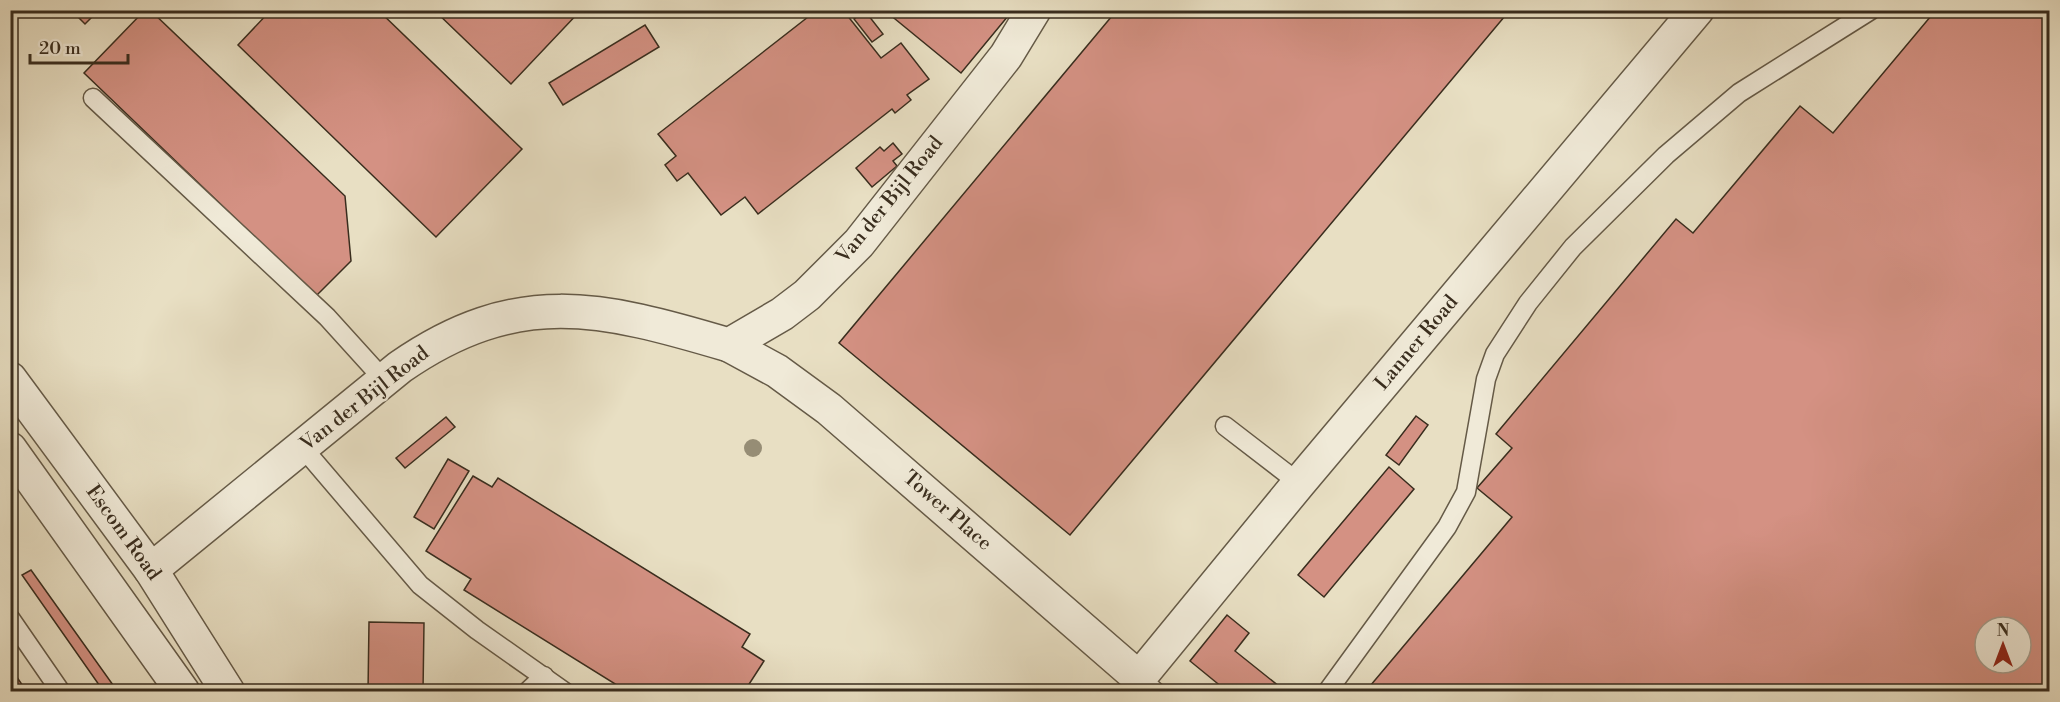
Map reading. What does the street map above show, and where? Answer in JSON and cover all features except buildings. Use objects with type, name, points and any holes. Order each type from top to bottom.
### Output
[{"type":"street","name":"Van der Bijl Road","points":[[151,570],[429,347],[472,327],[523,312],[570,310],[615,316],[729,345],[782,314],[807,295],[859,243],[1006,56],[1034,10]]},
{"type":"street","name":"Lanner Road","points":[[1147,685],[1299,483],[1697,10]]},
{"type":"street","name":"Tower Place","points":[[729,345],[777,371],[829,409],[1147,685]]},
{"type":"street","name":"Escom Road","points":[[15,394],[151,570],[228,692]]},
{"type":"street","points":[[10,449],[183,692]]},
{"type":"lane","points":[[1327,692],[1447,527],[1466,492],[1486,380],[1495,354],[1528,303],[1573,247],[1666,155],[1730,101],[1797,55],[1860,20],[1871,10]]},
{"type":"lane","points":[[93,98],[327,317],[385,381]]},
{"type":"lane","points":[[1225,426],[1299,483]]},
{"type":"lane","points":[[303,447],[420,585],[477,630],[565,692]]},
{"type":"lane","points":[[10,618],[61,692]]},
{"type":"lane","points":[[527,692],[544,676]]}]
